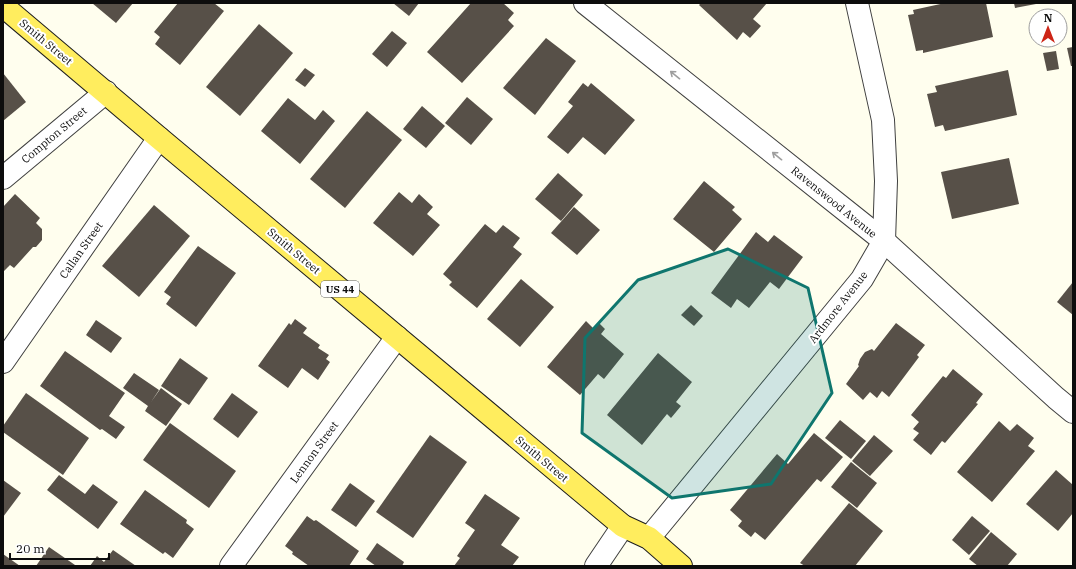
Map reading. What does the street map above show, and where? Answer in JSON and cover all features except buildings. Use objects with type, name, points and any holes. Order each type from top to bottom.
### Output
[{"type":"main road","name":"Smith Street","points":[[3,6],[623,526],[649,538],[681,566]]},
{"type":"street","name":"Ravenswood Avenue","points":[[585,3],[884,241],[1050,393],[1073,412]]},
{"type":"street","name":"Ardmore Avenue","points":[[649,538],[862,278],[884,241],[886,181],[883,120],[857,3]]},
{"type":"street","name":"Compton Street","points":[[3,178],[106,92]]},
{"type":"street","name":"Callan Street","points":[[3,362],[159,138]]},
{"type":"street","name":"Lennon Street","points":[[230,566],[397,337]]},
{"type":"street","points":[[596,566],[623,526]]},
{"type":"highlighted area","points":[[728,249],[808,288],[832,393],[771,484],[672,498],[582,433],[585,338],[638,280]]}]
